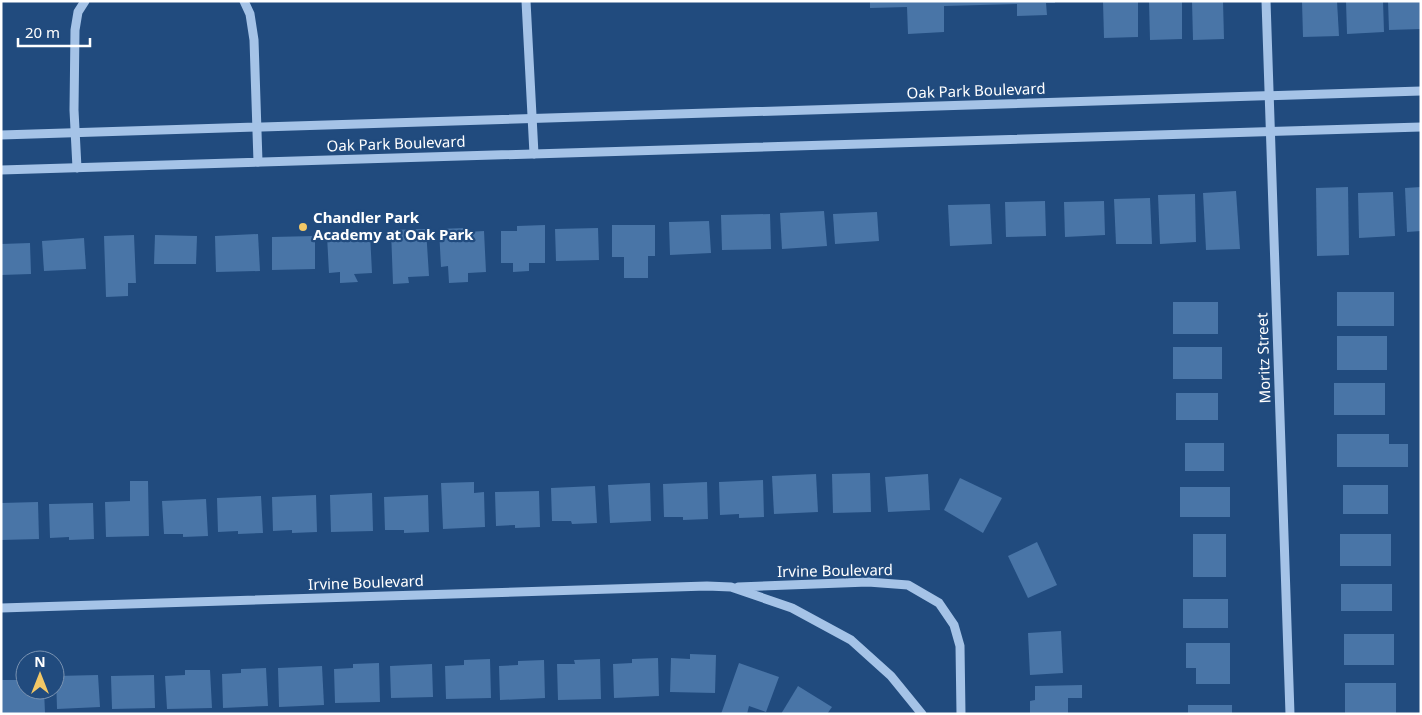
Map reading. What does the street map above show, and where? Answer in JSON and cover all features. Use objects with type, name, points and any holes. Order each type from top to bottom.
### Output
[{"type":"street","points":[[77,168],[75,30],[78,12],[85,1]]},
{"type":"street","points":[[244,1],[250,14],[254,40],[258,162]]},
{"type":"street","points":[[526,1],[534,154]]},
{"type":"street","name":"Moritz Street","points":[[1266,1],[1290,714]]},
{"type":"street","name":"Oak Park Boulevard","points":[[1,135],[1421,91]]},
{"type":"street","name":"Oak Park Boulevard","points":[[1,170],[1421,127]]},
{"type":"street","name":"Irvine Boulevard","points":[[1,608],[707,586],[731,587],[868,582],[908,585],[939,603],[954,625],[960,646],[960,714]]},
{"type":"street","name":"Irvine Boulevard","points":[[731,587],[792,608],[851,640],[891,676],[922,714]]},
{"type":"building","points":[[870,1],[1055,1],[1055,3],[1046,3],[1047,15],[1017,16],[1017,4],[944,6],[944,32],[908,34],[907,7],[870,8]]},
{"type":"building","points":[[1103,1],[1138,1],[1138,37],[1104,38]]},
{"type":"building","points":[[1149,1],[1182,1],[1182,39],[1150,40]]},
{"type":"building","points":[[1192,1],[1223,1],[1224,39],[1193,40]]},
{"type":"building","points":[[1302,1],[1337,1],[1339,36],[1303,37]]},
{"type":"building","points":[[1346,1],[1383,1],[1384,32],[1347,34]]},
{"type":"building","points":[[1388,1],[1421,1],[1421,29],[1389,30]]},
{"type":"building","points":[[1348,187],[1349,255],[1317,256],[1316,188]]},
{"type":"building","points":[[1421,187],[1421,231],[1407,232],[1405,188]]},
{"type":"building","points":[[1236,191],[1240,249],[1206,250],[1203,193]]},
{"type":"building","points":[[1393,192],[1395,236],[1359,238],[1358,193]]},
{"type":"building","points":[[1195,194],[1196,242],[1160,244],[1158,195]]},
{"type":"building","points":[[1150,198],[1152,244],[1116,244],[1114,199]]},
{"type":"building","points":[[1045,201],[1046,236],[1006,237],[1005,202]]},
{"type":"building","points":[[1104,201],[1105,235],[1065,237],[1064,202]]},
{"type":"building","points":[[990,204],[992,244],[950,246],[948,205]]},
{"type":"building","points":[[824,211],[827,246],[782,249],[780,213]]},
{"type":"building","points":[[877,212],[879,241],[835,244],[833,214]]},
{"type":"building","points":[[770,214],[771,249],[722,250],[721,215]]},
{"type":"building","points":[[709,221],[711,253],[670,255],[669,222]]},
{"type":"building","points":[[545,225],[545,263],[529,263],[529,271],[513,272],[513,263],[501,263],[501,231],[517,231],[517,226]]},
{"type":"building","points":[[612,225],[655,225],[655,256],[648,256],[648,278],[624,278],[624,257],[612,257]]},
{"type":"building","points":[[466,228],[467,232],[484,231],[486,272],[468,273],[468,282],[449,283],[448,266],[441,267],[439,229]]},
{"type":"building","points":[[598,228],[599,260],[556,261],[555,229]]},
{"type":"building","points":[[426,229],[429,276],[408,277],[409,283],[393,284],[391,230]]},
{"type":"building","points":[[370,233],[372,273],[354,274],[358,282],[340,283],[340,272],[329,273],[327,236]]},
{"type":"building","points":[[258,234],[260,271],[216,272],[215,236]]},
{"type":"building","points":[[134,235],[136,283],[128,283],[128,296],[106,297],[104,236]]},
{"type":"building","points":[[155,235],[197,236],[196,264],[154,264]]},
{"type":"building","points":[[315,236],[315,269],[272,270],[272,237]]},
{"type":"building","points":[[84,238],[86,269],[44,271],[42,241]]},
{"type":"building","points":[[30,243],[31,274],[1,275],[1,244]]},
{"type":"building","points":[[1337,292],[1394,292],[1394,326],[1337,326]]},
{"type":"building","points":[[1173,302],[1218,302],[1218,334],[1173,334]]},
{"type":"building","points":[[1337,336],[1387,336],[1387,370],[1337,370]]},
{"type":"building","points":[[1173,347],[1222,347],[1222,379],[1173,379]]},
{"type":"building","points":[[1334,383],[1385,383],[1385,415],[1334,415]]},
{"type":"building","points":[[1176,393],[1218,393],[1218,420],[1176,420]]},
{"type":"building","points":[[1337,434],[1389,434],[1389,444],[1408,444],[1408,467],[1337,467]]},
{"type":"building","points":[[1185,443],[1224,443],[1224,471],[1185,471]]},
{"type":"building","points":[[870,473],[871,512],[833,513],[832,474]]},
{"type":"building","points":[[816,474],[818,512],[774,514],[772,476]]},
{"type":"building","points":[[928,474],[930,510],[888,512],[885,477]]},
{"type":"building","points":[[960,478],[1002,498],[983,533],[944,510]]},
{"type":"building","points":[[763,480],[764,517],[739,518],[739,514],[720,515],[719,482]]},
{"type":"building","points":[[130,481],[148,481],[149,536],[106,537],[105,502],[130,501]]},
{"type":"building","points":[[474,482],[474,493],[484,492],[485,527],[443,529],[441,483]]},
{"type":"building","points":[[707,482],[708,519],[683,520],[683,517],[664,517],[663,484]]},
{"type":"building","points":[[650,483],[651,521],[610,523],[608,485]]},
{"type":"building","points":[[1343,485],[1388,485],[1388,514],[1343,514]]},
{"type":"building","points":[[595,486],[597,523],[572,524],[571,521],[552,521],[551,488]]},
{"type":"building","points":[[1180,487],[1230,487],[1230,517],[1180,517]]},
{"type":"building","points":[[539,491],[540,527],[515,528],[515,525],[496,526],[495,492]]},
{"type":"building","points":[[372,493],[373,531],[331,532],[330,495]]},
{"type":"building","points":[[316,495],[317,532],[292,533],[292,530],[273,531],[272,497]]},
{"type":"building","points":[[428,495],[429,532],[404,533],[404,530],[385,530],[384,497]]},
{"type":"building","points":[[261,496],[263,533],[238,534],[238,531],[218,532],[217,498]]},
{"type":"building","points":[[206,499],[208,536],[183,537],[183,534],[164,534],[162,501]]},
{"type":"building","points":[[38,502],[39,539],[1,540],[1,503]]},
{"type":"building","points":[[93,503],[94,539],[69,540],[69,537],[50,538],[49,504]]},
{"type":"building","points":[[1193,534],[1226,534],[1226,577],[1193,577]]},
{"type":"building","points":[[1340,534],[1391,534],[1391,566],[1340,566]]},
{"type":"building","points":[[1037,542],[1057,585],[1028,598],[1008,556]]},
{"type":"building","points":[[1341,584],[1392,584],[1392,611],[1341,611]]},
{"type":"building","points":[[1183,599],[1228,599],[1228,628],[1183,628]]},
{"type":"building","points":[[1061,631],[1063,673],[1030,675],[1028,633]]},
{"type":"building","points":[[1344,634],[1394,634],[1394,665],[1344,665]]},
{"type":"building","points":[[1186,643],[1230,643],[1230,684],[1196,684],[1196,668],[1186,668]]},
{"type":"building","points":[[690,654],[716,655],[715,693],[670,692],[671,658],[690,659]]},
{"type":"building","points":[[658,658],[659,696],[614,698],[613,664],[632,663],[632,659]]},
{"type":"building","points":[[490,659],[491,698],[446,699],[445,666],[464,665],[464,660]]},
{"type":"building","points":[[600,659],[601,699],[558,700],[557,664],[575,664],[574,660]]},
{"type":"building","points":[[544,660],[545,698],[500,700],[499,666],[518,665],[518,661]]},
{"type":"building","points":[[379,663],[380,702],[335,703],[334,669],[353,668],[353,664]]},
{"type":"building","points":[[739,663],[779,677],[766,712],[749,706],[747,714],[721,714]]},
{"type":"building","points":[[432,664],[433,697],[391,698],[390,666]]},
{"type":"building","points":[[322,666],[324,705],[279,707],[278,668]]},
{"type":"building","points":[[266,668],[268,706],[223,708],[222,674],[241,673],[241,669]]},
{"type":"building","points":[[185,670],[210,670],[212,708],[167,709],[165,676],[185,675]]},
{"type":"building","points":[[98,675],[100,707],[57,709],[57,700],[65,700],[65,676]]},
{"type":"building","points":[[154,675],[155,708],[112,709],[111,676]]},
{"type":"building","points":[[1,680],[15,680],[15,700],[44,700],[45,713],[1,714]]},
{"type":"building","points":[[1345,683],[1396,683],[1396,714],[1345,714]]},
{"type":"building","points":[[1082,685],[1082,698],[1068,698],[1068,714],[1030,714],[1030,701],[1035,700],[1035,686]]},
{"type":"building","points":[[798,686],[832,707],[827,714],[781,714]]},
{"type":"building","points":[[1188,705],[1232,705],[1232,714],[1188,714]]},
{"type":"place","name":"Chandler Park Academy at Oak Park","points":[[303,227]]}]
